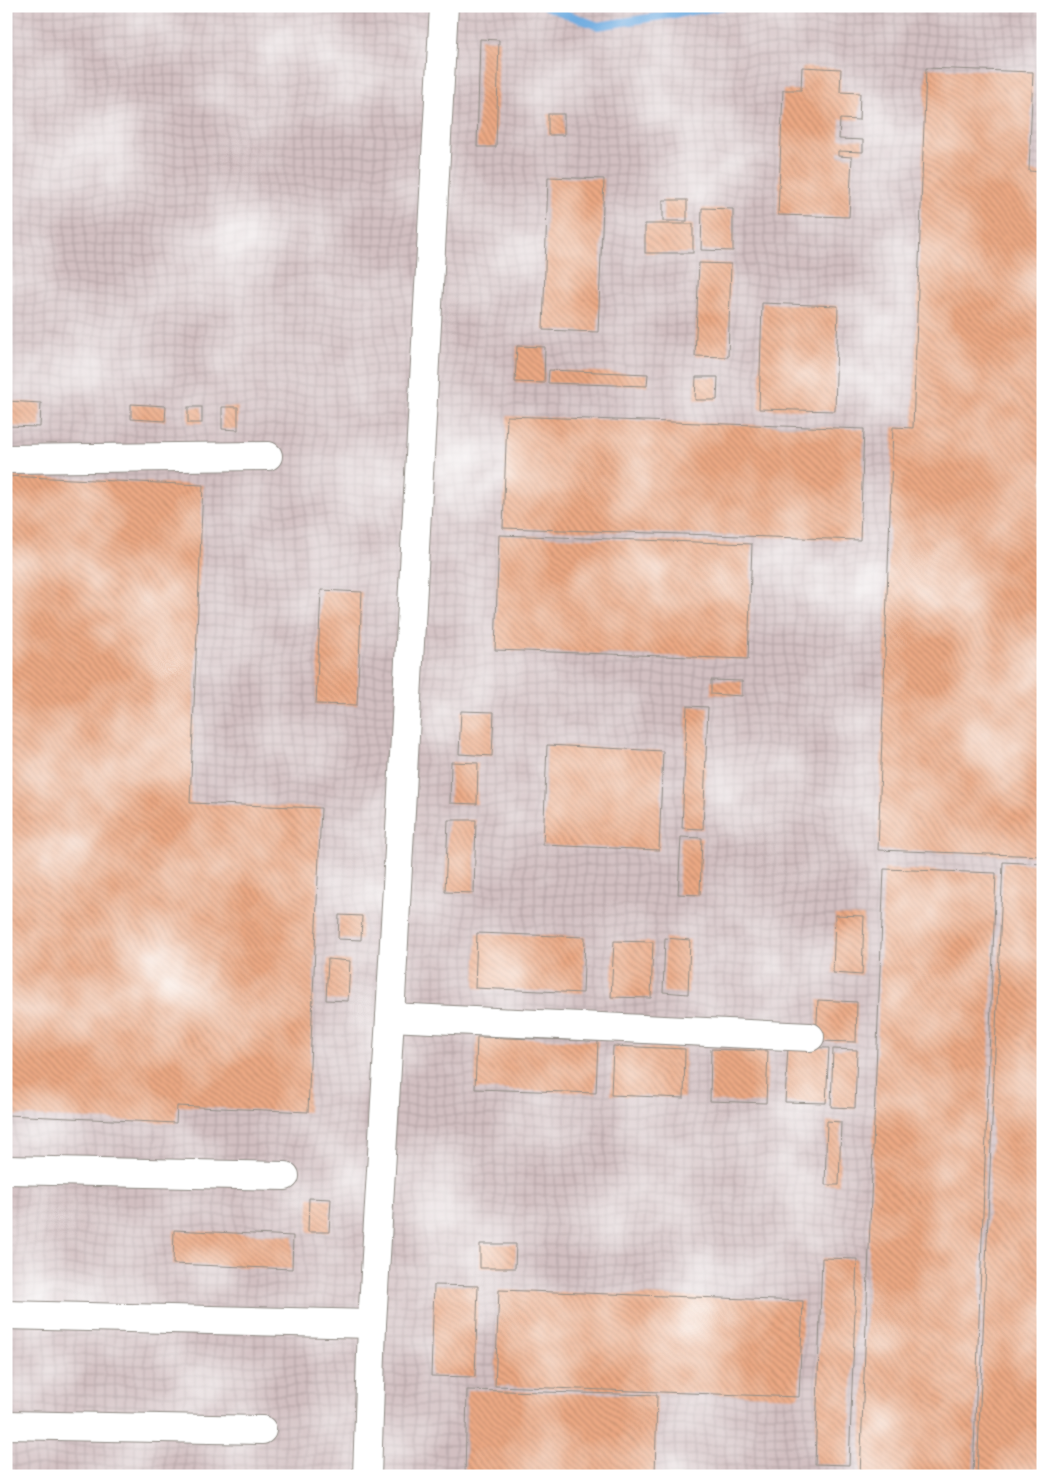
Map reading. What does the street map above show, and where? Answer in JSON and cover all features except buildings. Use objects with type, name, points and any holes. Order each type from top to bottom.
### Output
[{"type":"street","points":[[366,1476],[372,1324],[444,6]]},
{"type":"street","points":[[6,459],[268,456]]},
{"type":"street","points":[[390,1017],[810,1037]]},
{"type":"street","points":[[6,1170],[285,1176]]},
{"type":"street","points":[[6,1315],[372,1324]]},
{"type":"street","points":[[6,1426],[262,1430]]},
{"type":"shaded area","points":[[6,6],[1043,6],[1043,1476],[6,1476]]},
{"type":"waterway","points":[[545,6],[598,26],[725,6]]}]
